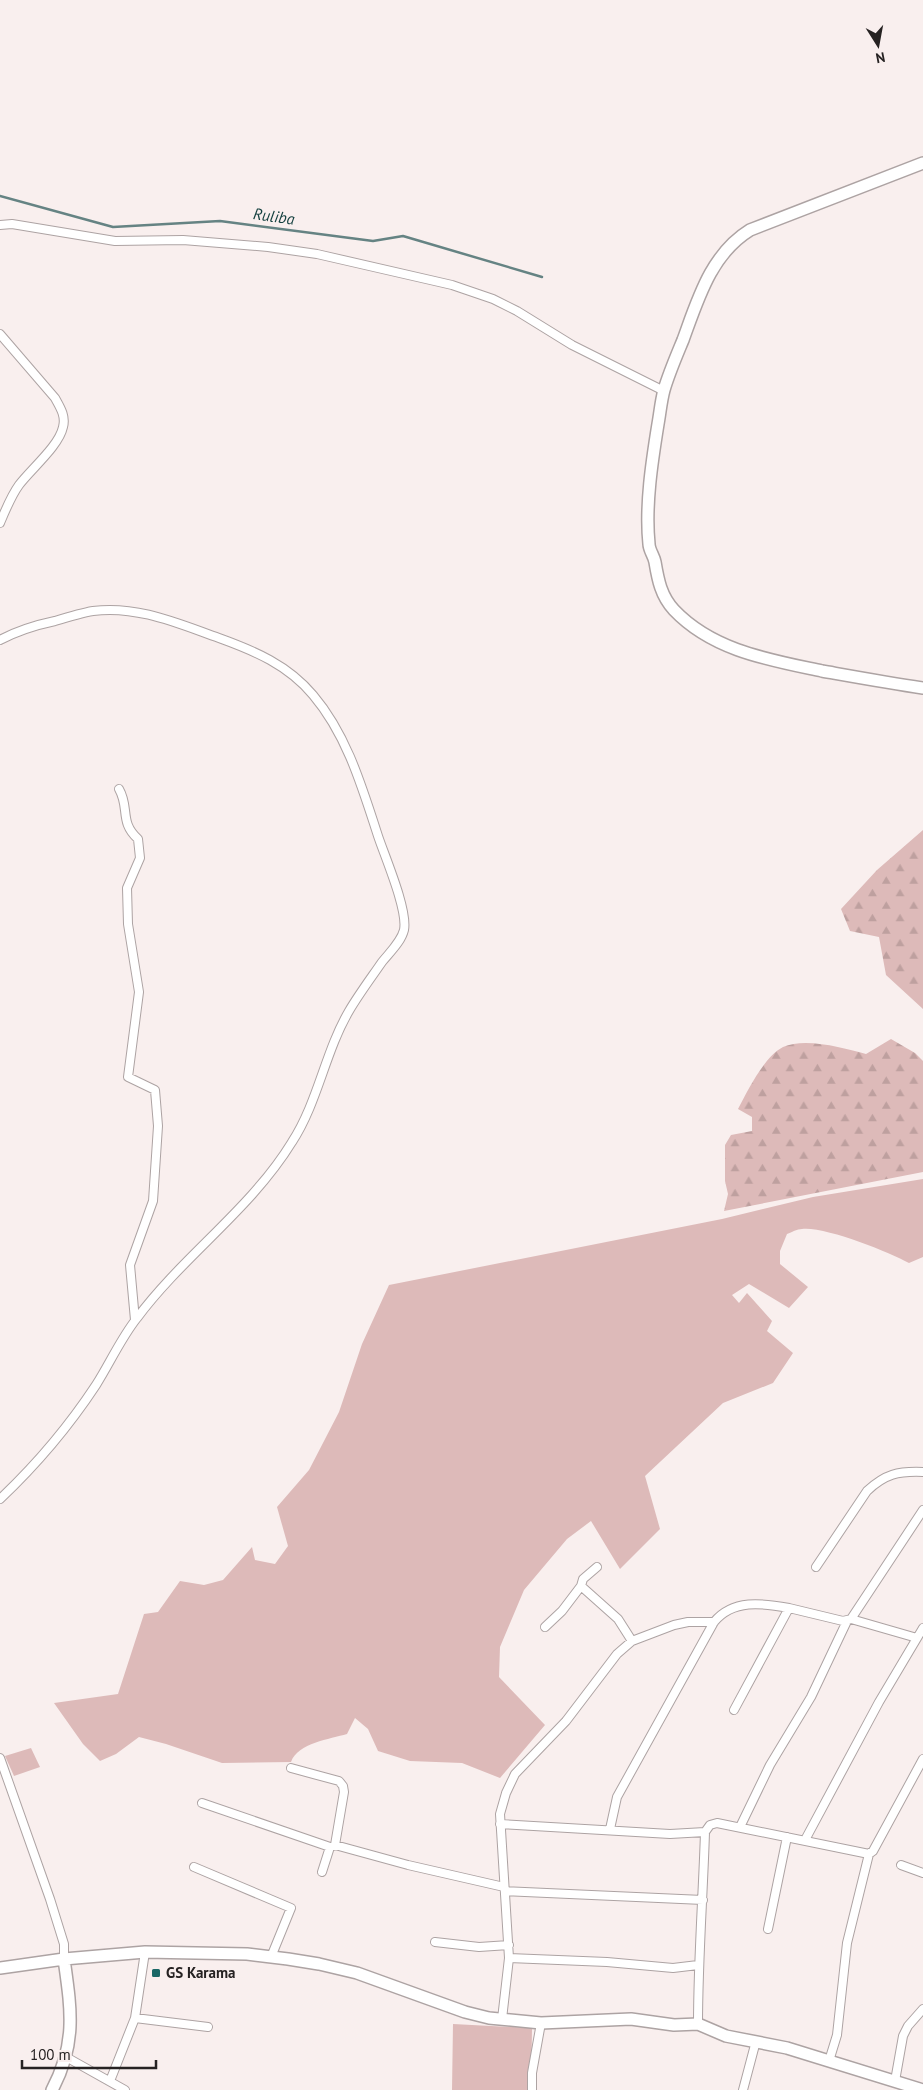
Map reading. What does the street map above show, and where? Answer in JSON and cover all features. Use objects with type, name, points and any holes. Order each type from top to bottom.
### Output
[{"type":"main road","points":[[923,163],[766,223],[738,237],[716,263],[705,282],[664,391],[649,495],[649,546],[655,561],[660,588],[671,606],[698,630],[716,641],[757,658],[923,688]]},
{"type":"main road","points":[[0,1968],[64,1959],[145,1952],[247,1954],[271,1957],[339,1968],[465,2012],[502,2019],[541,2023],[631,2019],[674,2025],[698,2024],[726,2036],[756,2041],[829,2061],[923,2090]]},
{"type":"main road","points":[[52,2090],[66,2057],[71,2030],[64,1959]]},
{"type":"street","points":[[0,225],[12,224],[115,241],[184,240],[268,247],[317,254],[452,285],[494,299],[518,311],[572,345],[664,391]]},
{"type":"street","points":[[0,334],[62,408],[64,419],[63,428],[57,440],[17,488],[0,523]]},
{"type":"street","points":[[0,640],[38,625],[94,611],[141,613],[167,619],[244,647],[279,664],[305,685],[316,698],[350,756],[404,916],[404,928],[400,940],[360,992],[347,1015],[311,1104],[284,1156],[241,1207],[164,1285],[135,1320],[95,1387],[67,1425],[34,1465],[0,1499]]},
{"type":"street","points":[[118,789],[123,796],[126,825],[138,839],[140,858],[127,888],[128,924],[139,992],[128,1077],[155,1090],[158,1126],[153,1201],[130,1265],[135,1320]]},
{"type":"street","points":[[816,1567],[867,1491],[875,1483],[885,1476],[898,1473],[923,1472]]},
{"type":"street","points":[[740,1827],[770,1765],[811,1697],[849,1620],[923,1510]]},
{"type":"street","points":[[545,1627],[562,1611],[581,1586],[583,1579],[597,1567]]},
{"type":"street","points":[[581,1586],[618,1619],[632,1641]]},
{"type":"street","points":[[610,1829],[617,1797],[714,1622],[726,1611],[752,1603],[789,1608],[849,1620],[917,1638]]},
{"type":"street","points":[[734,1710],[789,1608]]},
{"type":"street","points":[[502,2019],[510,1958],[500,1814],[506,1792],[515,1774],[566,1721],[617,1654],[632,1641],[674,1625],[688,1622],[714,1622]]},
{"type":"street","points":[[805,1840],[879,1702],[923,1628]]},
{"type":"street","points":[[0,1758],[50,1899],[64,1944],[64,1959]]},
{"type":"street","points":[[698,2024],[698,1965],[703,1900],[705,1832],[707,1827],[716,1823],[740,1827],[869,1854],[874,1852],[923,1758]]},
{"type":"street","points":[[291,1768],[340,1781],[343,1786],[344,1792],[332,1846],[322,1872]]},
{"type":"street","points":[[202,1803],[332,1846],[505,1889],[703,1900]]},
{"type":"street","points":[[500,1824],[670,1834],[705,1832]]},
{"type":"street","points":[[768,1929],[787,1837]]},
{"type":"street","points":[[829,2061],[837,2035],[847,1943],[869,1854]]},
{"type":"street","points":[[901,1865],[923,1873]]},
{"type":"street","points":[[194,1867],[291,1908],[271,1957]]},
{"type":"street","points":[[435,1942],[479,1947],[508,1945]]},
{"type":"street","points":[[110,2081],[135,2018],[145,1952]]},
{"type":"street","points":[[510,1958],[607,1962],[673,1968],[698,1965]]},
{"type":"street","points":[[895,2081],[903,2036],[908,2026],[923,2009]]},
{"type":"street","points":[[135,2018],[208,2027]]},
{"type":"street","points":[[532,2090],[532,2073],[541,2023]]},
{"type":"street","points":[[743,2090],[756,2041]]},
{"type":"street","points":[[66,2057],[125,2090]]},
{"type":"green space","points":[[923,830],[923,1009],[886,975],[879,937],[850,931],[841,909],[877,870]]},
{"type":"green space","points":[[891,1039],[915,1053],[923,1061],[923,1172],[724,1211],[728,1194],[725,1181],[725,1145],[731,1135],[752,1131],[752,1117],[738,1109],[769,1058],[783,1047],[802,1043],[824,1044],[866,1054]]},
{"type":"green space","points":[[923,1179],[923,1257],[909,1263],[840,1236],[812,1229],[802,1229],[787,1234],[780,1251],[780,1264],[808,1287],[789,1308],[749,1284],[732,1295],[739,1303],[747,1293],[772,1321],[767,1331],[793,1353],[773,1383],[723,1403],[645,1476],[660,1529],[620,1569],[591,1521],[567,1539],[524,1590],[500,1647],[499,1677],[545,1725],[500,1778],[462,1763],[410,1761],[378,1751],[368,1729],[355,1718],[347,1734],[307,1746],[300,1750],[291,1762],[222,1763],[139,1737],[116,1754],[100,1761],[83,1744],[54,1703],[118,1694],[144,1614],[158,1612],[180,1581],[204,1585],[223,1580],[252,1547],[255,1560],[275,1564],[288,1546],[277,1507],[309,1470],[339,1412],[362,1344],[389,1285],[722,1219],[813,1197]]},
{"type":"green space","points":[[31,1748],[40,1767],[14,1776],[5,1756]]},
{"type":"green space","points":[[453,2024],[532,2028],[531,2090],[452,2090]]},
{"type":"waterway","name":"Ruliba","points":[[0,196],[113,227],[220,221],[373,241],[403,236],[542,277]]},
{"type":"place","name":"GS Karama","points":[[156,1973]]}]
